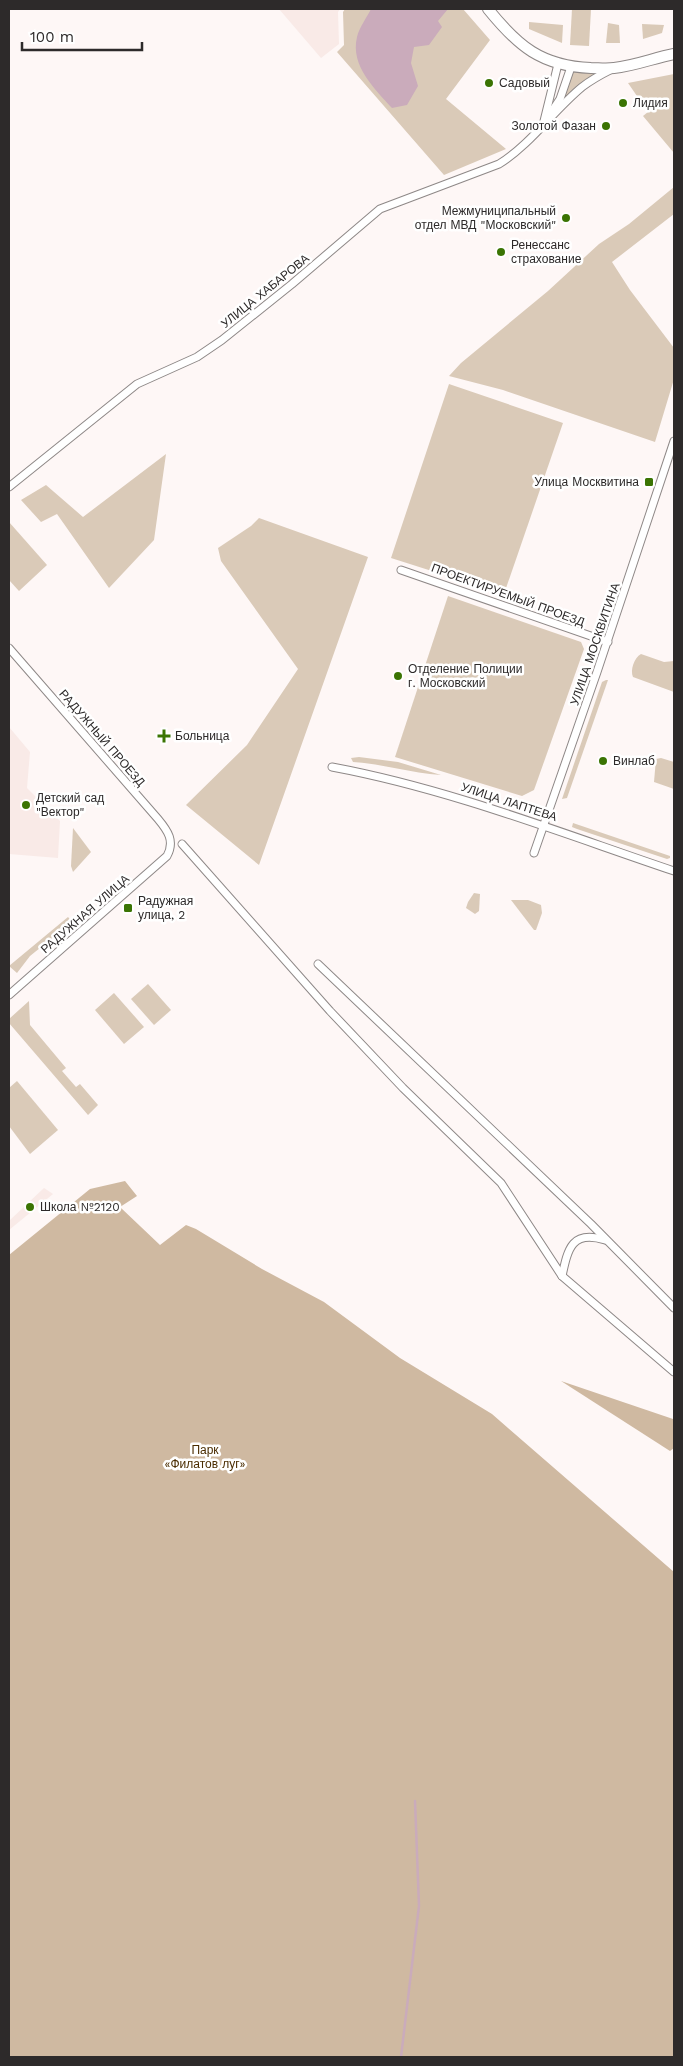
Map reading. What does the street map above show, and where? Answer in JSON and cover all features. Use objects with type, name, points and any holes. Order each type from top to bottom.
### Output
[{"type":"main road","points":[[488,9],[505,30],[523,46],[538,56],[558,64],[571,67],[613,68],[674,54]]},
{"type":"street","points":[[542,127],[558,64]]},
{"type":"street","name":"УЛИЦА ХАБАРОВА","points":[[542,127],[560,99],[571,67]]},
{"type":"street","name":"УЛИЦА ХАБАРОВА","points":[[9,487],[136,384],[197,357],[222,340],[292,284],[380,209],[499,164],[510,157],[582,87],[613,68]]},
{"type":"street","name":"УЛИЦА МОСКВИТИНА","points":[[534,853],[608,642],[674,441]]},
{"type":"street","name":"ПРОЕКТИРУЕМЫЙ ПРОЕЗД","points":[[400,570],[608,642]]},
{"type":"street","name":"РАДУЖНЫЙ ПРОЕЗД","points":[[9,648],[166,828],[170,835],[171,846]]},
{"type":"street","name":"УЛИЦА ЛАПТЕВА","points":[[332,767],[439,792],[545,825],[674,871]]},
{"type":"street","points":[[182,844],[330,1011],[404,1088],[501,1183],[562,1276],[674,1372]]},
{"type":"street","name":"РАДУЖНАЯ УЛИЦА","points":[[9,995],[167,856],[171,846]]},
{"type":"street","points":[[318,964],[607,1240],[674,1308]]},
{"type":"street","points":[[562,1276],[571,1245],[580,1238],[591,1236],[607,1240]]},
{"type":"shaded area","points":[[279,9],[340,9],[338,12],[339,44],[321,58]]},
{"type":"shaded area","points":[[345,9],[463,9],[490,40],[446,99],[506,149],[444,175],[337,52],[344,45],[343,12]]},
{"type":"shaded area","points":[[371,9],[448,9],[438,21],[442,27],[429,45],[414,47],[411,63],[418,86],[407,105],[392,108],[372,85],[357,58],[357,37]]},
{"type":"shaded area","points":[[572,9],[591,9],[589,46],[570,45]]},
{"type":"shaded area","points":[[529,22],[563,25],[562,43],[529,29]]},
{"type":"shaded area","points":[[608,23],[619,25],[620,43],[606,43]]},
{"type":"shaded area","points":[[642,24],[664,25],[662,33],[643,39]]},
{"type":"shaded area","points":[[573,72],[599,73],[585,80],[564,98]]},
{"type":"shaded area","points":[[674,74],[674,153],[643,116],[648,112],[628,83]]},
{"type":"shaded area","points":[[674,187],[674,214],[612,262],[630,290],[674,348],[674,379],[655,442],[503,390],[449,376],[461,363],[548,291],[599,244],[629,224]]},
{"type":"shaded area","points":[[449,384],[563,423],[504,594],[391,558]]},
{"type":"shaded area","points":[[166,454],[154,540],[109,588],[57,514],[41,522],[21,500],[46,485],[83,517]]},
{"type":"shaded area","points":[[259,518],[368,557],[259,865],[186,805],[247,745],[298,669],[221,561],[218,548],[251,526]]},
{"type":"shaded area","points":[[9,522],[47,565],[19,591],[9,580]]},
{"type":"shaded area","points":[[448,596],[581,642],[584,649],[534,790],[522,796],[395,757]]},
{"type":"shaded area","points":[[641,654],[664,662],[674,661],[674,692],[633,677],[633,664]]},
{"type":"shaded area","points":[[608,680],[567,798],[562,799],[602,682]]},
{"type":"shaded area","name":"Детский сад \"Вектор\"","points":[[9,727],[30,752],[27,788],[60,821],[58,858],[9,854]]},
{"type":"shaded area","points":[[359,757],[398,762],[441,775],[353,762],[351,758]]},
{"type":"shaded area","points":[[661,758],[674,762],[674,789],[654,782],[656,759]]},
{"type":"shaded area","points":[[573,823],[670,856],[670,858],[667,859],[577,829],[572,827]]},
{"type":"shaded area","points":[[73,828],[91,852],[73,872],[71,866]]},
{"type":"shaded area","points":[[474,893],[480,894],[479,911],[475,914],[466,908]]},
{"type":"shaded area","points":[[511,900],[528,900],[541,905],[542,913],[536,930],[534,930]]},
{"type":"shaded area","points":[[68,917],[74,924],[61,931],[30,956],[17,973],[9,966]]},
{"type":"shaded area","points":[[148,984],[171,1010],[154,1025],[131,999]]},
{"type":"shaded area","points":[[114,993],[144,1027],[124,1044],[95,1010]]},
{"type":"shaded area","points":[[29,1001],[30,1025],[66,1068],[62,1071],[76,1087],[80,1084],[98,1105],[88,1115],[9,1023],[9,1019]]},
{"type":"shaded area","points":[[17,1081],[58,1130],[30,1154],[9,1126],[9,1088]]},
{"type":"shaded area","name":"Школа №2120","points":[[44,1188],[53,1194],[9,1230],[9,1221]]},
{"type":"green space","name":"Парк «Филатов луг»","points":[[125,1181],[137,1196],[120,1207],[160,1245],[186,1225],[324,1302],[400,1358],[492,1414],[674,1572],[674,2057],[9,2057],[9,1255],[90,1189]]},
{"type":"green space","points":[[561,1381],[673,1419],[674,1448],[670,1451]]},
{"type":"waterway","points":[[401,2057],[419,1906],[415,1801]]},
{"type":"place","name":"Садовый","points":[[489,83]]},
{"type":"place","name":"Лидия","points":[[623,103]]},
{"type":"place","name":"Золотой Фазан","points":[[606,126]]},
{"type":"place","name":"Межмуниципальный отдел МВД \"Московский\"","points":[[566,218]]},
{"type":"place","name":"Ренессанс страхование","points":[[501,252]]},
{"type":"place","name":"Улица Москвитина","points":[[649,482]]},
{"type":"place","name":"Отделение Полиции г. Московский","points":[[398,676]]},
{"type":"place","name":"Больница","points":[[164,736]]},
{"type":"place","name":"Винлаб","points":[[603,761]]},
{"type":"place","name":"Детский сад \"Вектор\"","points":[[26,805]]},
{"type":"place","name":"Радужная улица, 2","points":[[128,908]]},
{"type":"place","name":"Школа №2120","points":[[30,1207]]}]
